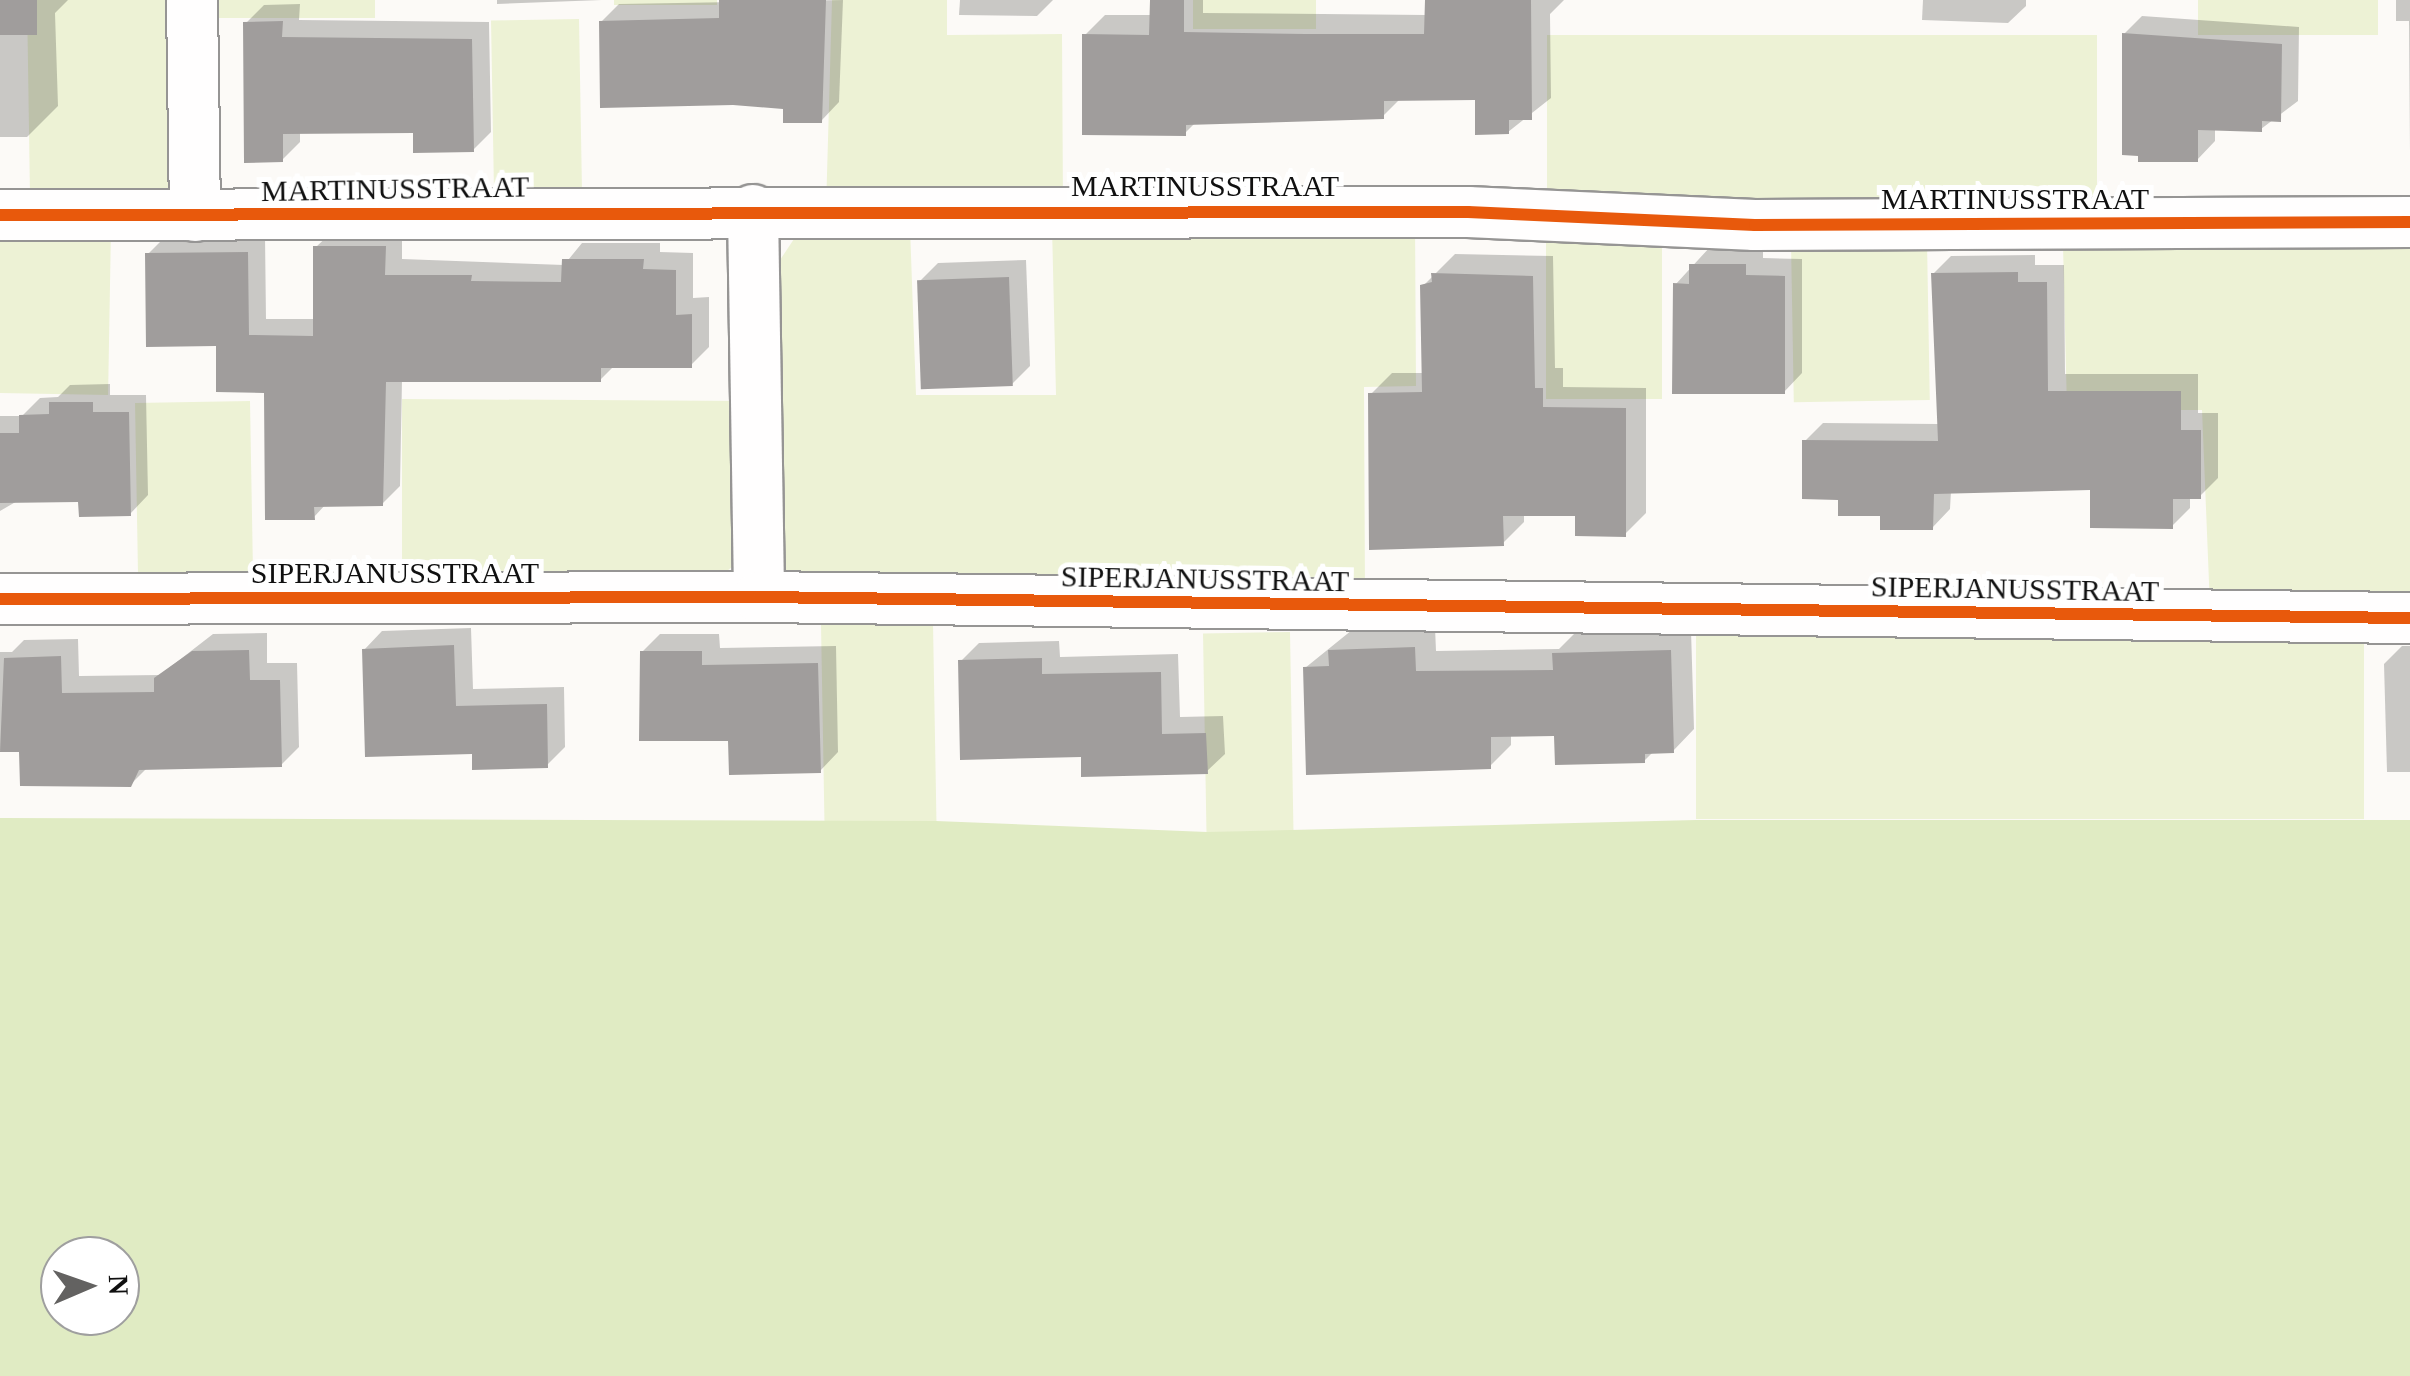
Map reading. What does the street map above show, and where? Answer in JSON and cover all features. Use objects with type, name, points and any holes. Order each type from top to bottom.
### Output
[{"type":"street","points":[[192,0],[195,216]]},
{"type":"street","points":[[753,210],[759,597]]},
{"type":"street","name":"MARTINUSSTRAAT","points":[[0,215],[753,210],[1468,212],[1756,225],[2410,222]]},
{"type":"street","name":"SIPERJANUSSTRAAT","points":[[0,600],[759,597],[2410,618]]},
{"type":"green space","points":[[27,0],[181,0],[175,180],[162,198],[30,196]]},
{"type":"green space","points":[[219,0],[375,0],[375,18],[219,18]]},
{"type":"green space","points":[[614,0],[717,0],[717,5],[614,5]]},
{"type":"green space","points":[[832,0],[947,0],[947,35],[1062,34],[1063,205],[826,209]]},
{"type":"green space","points":[[1193,0],[1316,0],[1316,29],[1193,29]]},
{"type":"green space","points":[[2198,0],[2378,0],[2378,35],[2198,35]]},
{"type":"green space","points":[[579,19],[582,195],[494,197],[491,21]]},
{"type":"green space","points":[[1547,35],[2097,35],[2097,198],[1547,198]]},
{"type":"green space","points":[[1415,220],[1416,386],[1364,387],[1365,592],[797,580],[777,566],[772,272],[796,236],[910,227],[916,395],[1056,395],[1052,227]]},
{"type":"green space","points":[[0,227],[111,229],[108,395],[0,393]]},
{"type":"green space","points":[[1546,236],[1662,236],[1662,399],[1546,399]]},
{"type":"green space","points":[[1927,241],[1930,400],[1794,402],[1791,243]]},
{"type":"green space","points":[[2410,243],[2410,608],[2210,607],[2202,410],[2067,410],[2063,245]]},
{"type":"green space","points":[[402,399],[745,401],[737,563],[717,579],[402,583]]},
{"type":"green space","points":[[250,401],[253,585],[138,587],[135,403]]},
{"type":"green space","points":[[933,623],[936,821],[824,823],[821,625]]},
{"type":"green space","points":[[1696,629],[2364,629],[2364,819],[1696,819]]},
{"type":"green space","points":[[1290,632],[1293,831],[1206,832],[1203,634]]},
{"type":"green space","points":[[0,818],[936,821],[1207,832],[1696,820],[2410,820],[2410,1376],[0,1376]]},
{"type":"building","points":[[0,0],[37,0],[37,35],[0,35]]},
{"type":"building","points":[[719,0],[826,0],[822,123],[783,123],[783,109],[733,105],[600,108],[599,21],[719,18]]},
{"type":"building","points":[[1150,0],[1184,0],[1184,32],[1424,34],[1425,0],[1531,0],[1532,120],[1509,120],[1509,134],[1475,135],[1475,100],[1384,101],[1384,119],[1186,125],[1186,136],[1082,135],[1082,34],[1149,35]]},
{"type":"building","points":[[283,21],[282,37],[472,39],[474,152],[413,153],[413,133],[283,134],[283,162],[244,163],[243,22]]},
{"type":"building","points":[[2122,33],[2282,44],[2281,122],[2262,121],[2262,132],[2198,130],[2198,162],[2138,162],[2138,156],[2122,155]]},
{"type":"building","points":[[313,246],[386,246],[385,275],[472,275],[471,281],[561,282],[562,259],[644,259],[643,269],[676,270],[676,315],[692,314],[692,368],[601,368],[601,382],[386,382],[383,506],[314,507],[315,520],[265,520],[264,393],[216,392],[216,346],[146,347],[145,253],[248,252],[249,335],[313,336]]},
{"type":"building","points":[[1689,264],[1746,264],[1746,275],[1785,276],[1785,394],[1672,394],[1673,283],[1689,284]]},
{"type":"building","points":[[2018,272],[2018,282],[2047,282],[2048,391],[2181,391],[2181,430],[2201,430],[2201,499],[2173,499],[2173,529],[2090,528],[2090,490],[1934,494],[1933,530],[1880,530],[1880,516],[1838,516],[1838,500],[1802,499],[1802,440],[1938,441],[1931,273]]},
{"type":"building","points":[[1431,273],[1533,276],[1535,388],[1543,388],[1543,407],[1626,408],[1626,537],[1575,536],[1575,516],[1503,516],[1504,546],[1369,550],[1368,393],[1422,392],[1420,285],[1432,282]]},
{"type":"building","points":[[1009,277],[1013,386],[921,389],[917,280]]},
{"type":"building","points":[[49,402],[93,402],[93,412],[129,412],[131,516],[79,517],[78,502],[0,503],[0,433],[19,433],[19,415],[49,414]]},
{"type":"building","points":[[454,645],[456,706],[547,704],[548,768],[472,770],[472,754],[365,757],[362,649]]},
{"type":"building","points":[[1415,647],[1416,671],[1553,670],[1552,653],[1671,650],[1674,753],[1645,754],[1645,763],[1555,765],[1554,736],[1491,737],[1491,769],[1306,775],[1303,667],[1329,666],[1328,650]]},
{"type":"building","points":[[249,650],[250,680],[280,680],[282,767],[139,770],[131,787],[20,786],[19,752],[0,752],[4,658],[61,656],[62,693],[154,692],[154,678],[192,651]]},
{"type":"building","points":[[640,651],[702,651],[702,665],[818,663],[821,773],[729,775],[728,741],[639,741]]},
{"type":"building","points":[[1042,658],[1042,674],[1161,672],[1162,734],[1206,733],[1208,774],[1081,777],[1081,757],[960,760],[958,660]]},
{"type":"cycle path","points":[[0,215],[1468,212],[1755,225],[2410,222]]},
{"type":"cycle path","points":[[0,599],[759,597],[2410,618]]}]
